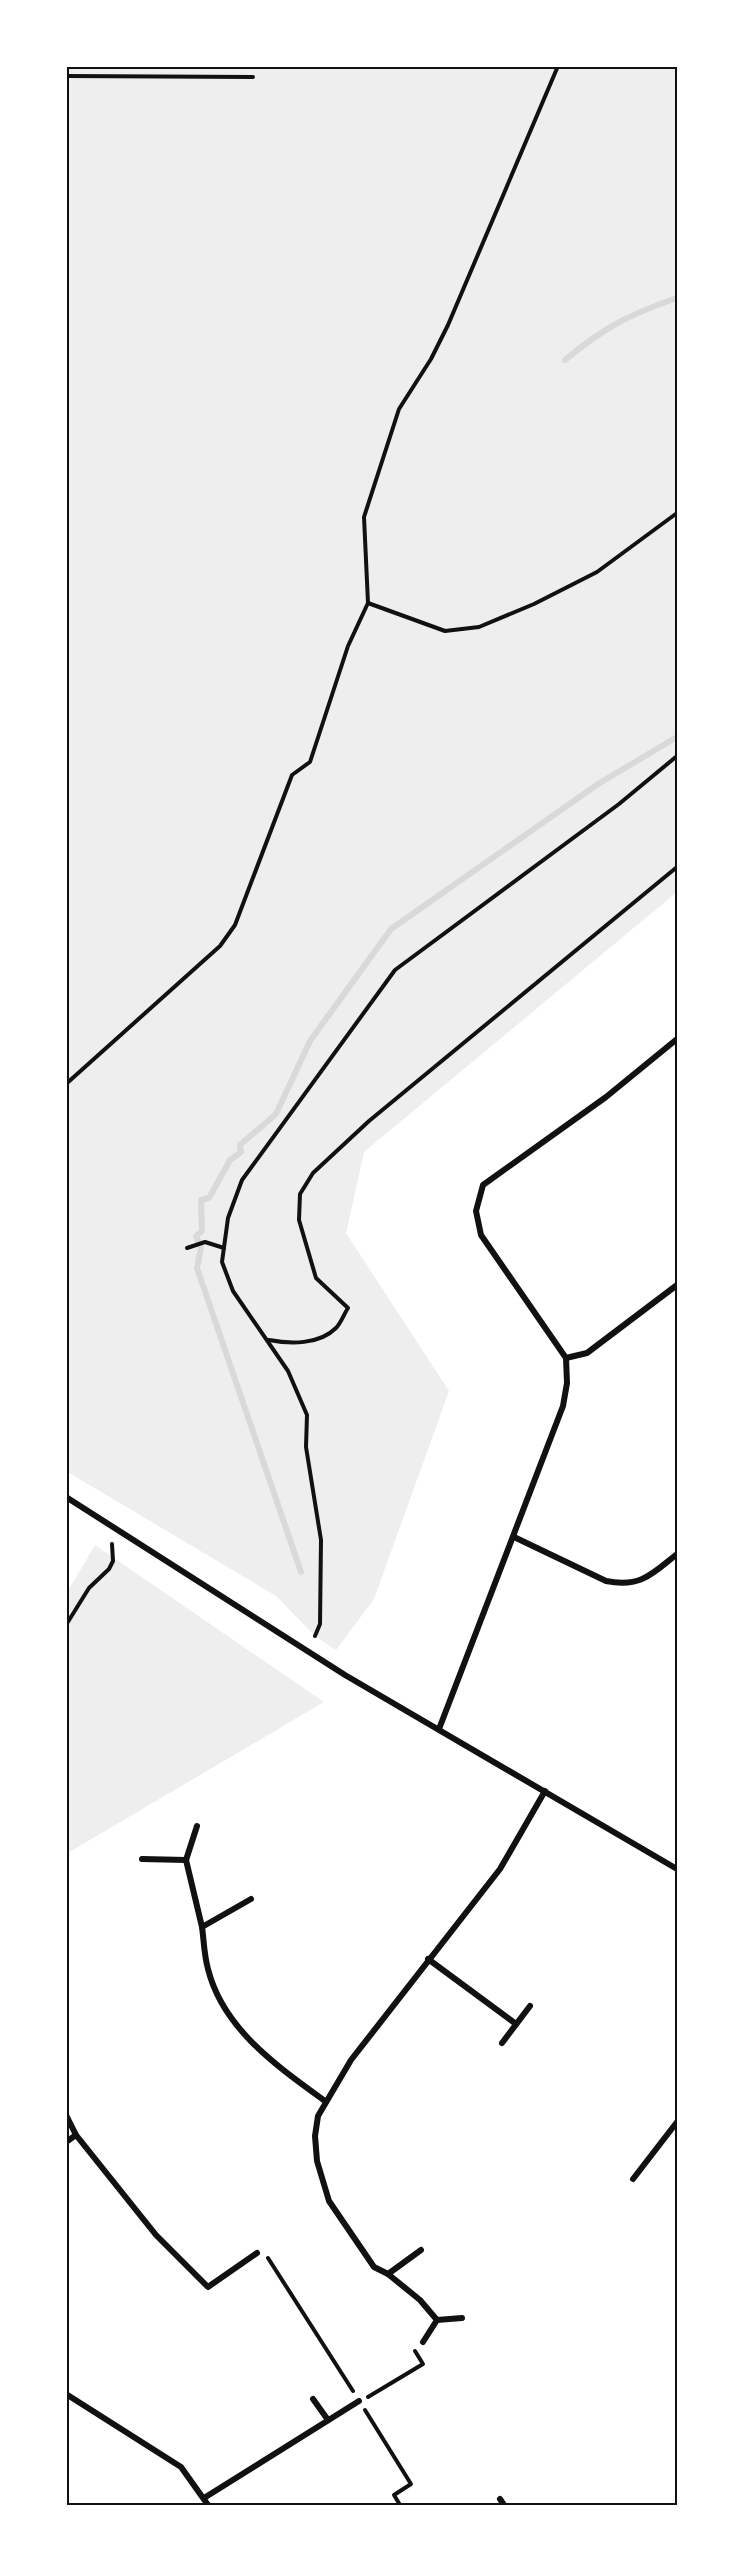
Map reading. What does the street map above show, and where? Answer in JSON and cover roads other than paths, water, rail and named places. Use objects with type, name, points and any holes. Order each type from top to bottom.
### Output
[{"type":"street","points":[[439,1729],[563,1406],[567,1383],[566,1358],[481,1235],[476,1211],[483,1185],[606,1097],[677,1039]]},
{"type":"street","points":[[566,1358],[587,1353],[677,1285]]},
{"type":"street","points":[[66,1497],[345,1675],[677,1869]]},
{"type":"street","points":[[514,1537],[606,1581],[620,1584],[646,1579],[677,1554]]},
{"type":"street","points":[[437,2320],[420,2300],[388,2274],[374,2267],[329,2201],[317,2161],[315,2136],[318,2116],[351,2060],[500,1869],[545,1791]]},
{"type":"street","points":[[197,1826],[186,1860],[202,1927],[208,1969],[220,2000],[245,2035],[271,2062],[325,2101]]},
{"type":"street","points":[[142,1859],[186,1860]]},
{"type":"street","points":[[202,1927],[251,1899]]},
{"type":"street","points":[[428,1959],[516,2024]]},
{"type":"street","points":[[502,2043],[530,2006]]},
{"type":"street","points":[[66,2115],[76,2135],[156,2235],[208,2287],[257,2253]]},
{"type":"street","points":[[633,2179],[677,2122]]},
{"type":"street","points":[[66,2142],[76,2135]]},
{"type":"street","points":[[388,2274],[421,2250]]},
{"type":"street","points":[[437,2320],[462,2318]]},
{"type":"street","points":[[423,2342],[437,2320]]},
{"type":"street","points":[[66,2394],[172,2460],[190,2477],[208,2505]]},
{"type":"street","points":[[314,2399],[328,2420]]},
{"type":"street","points":[[204,2498],[359,2401]]},
{"type":"waterway","points":[[565,360],[618,323],[644,310],[677,298]]},
{"type":"waterway","points":[[301,1572],[197,1268],[201,1248],[196,1236],[202,1231],[201,1200],[209,1198],[230,1160],[241,1152],[240,1145],[276,1114],[310,1041],[391,929],[598,784],[677,737]]}]
